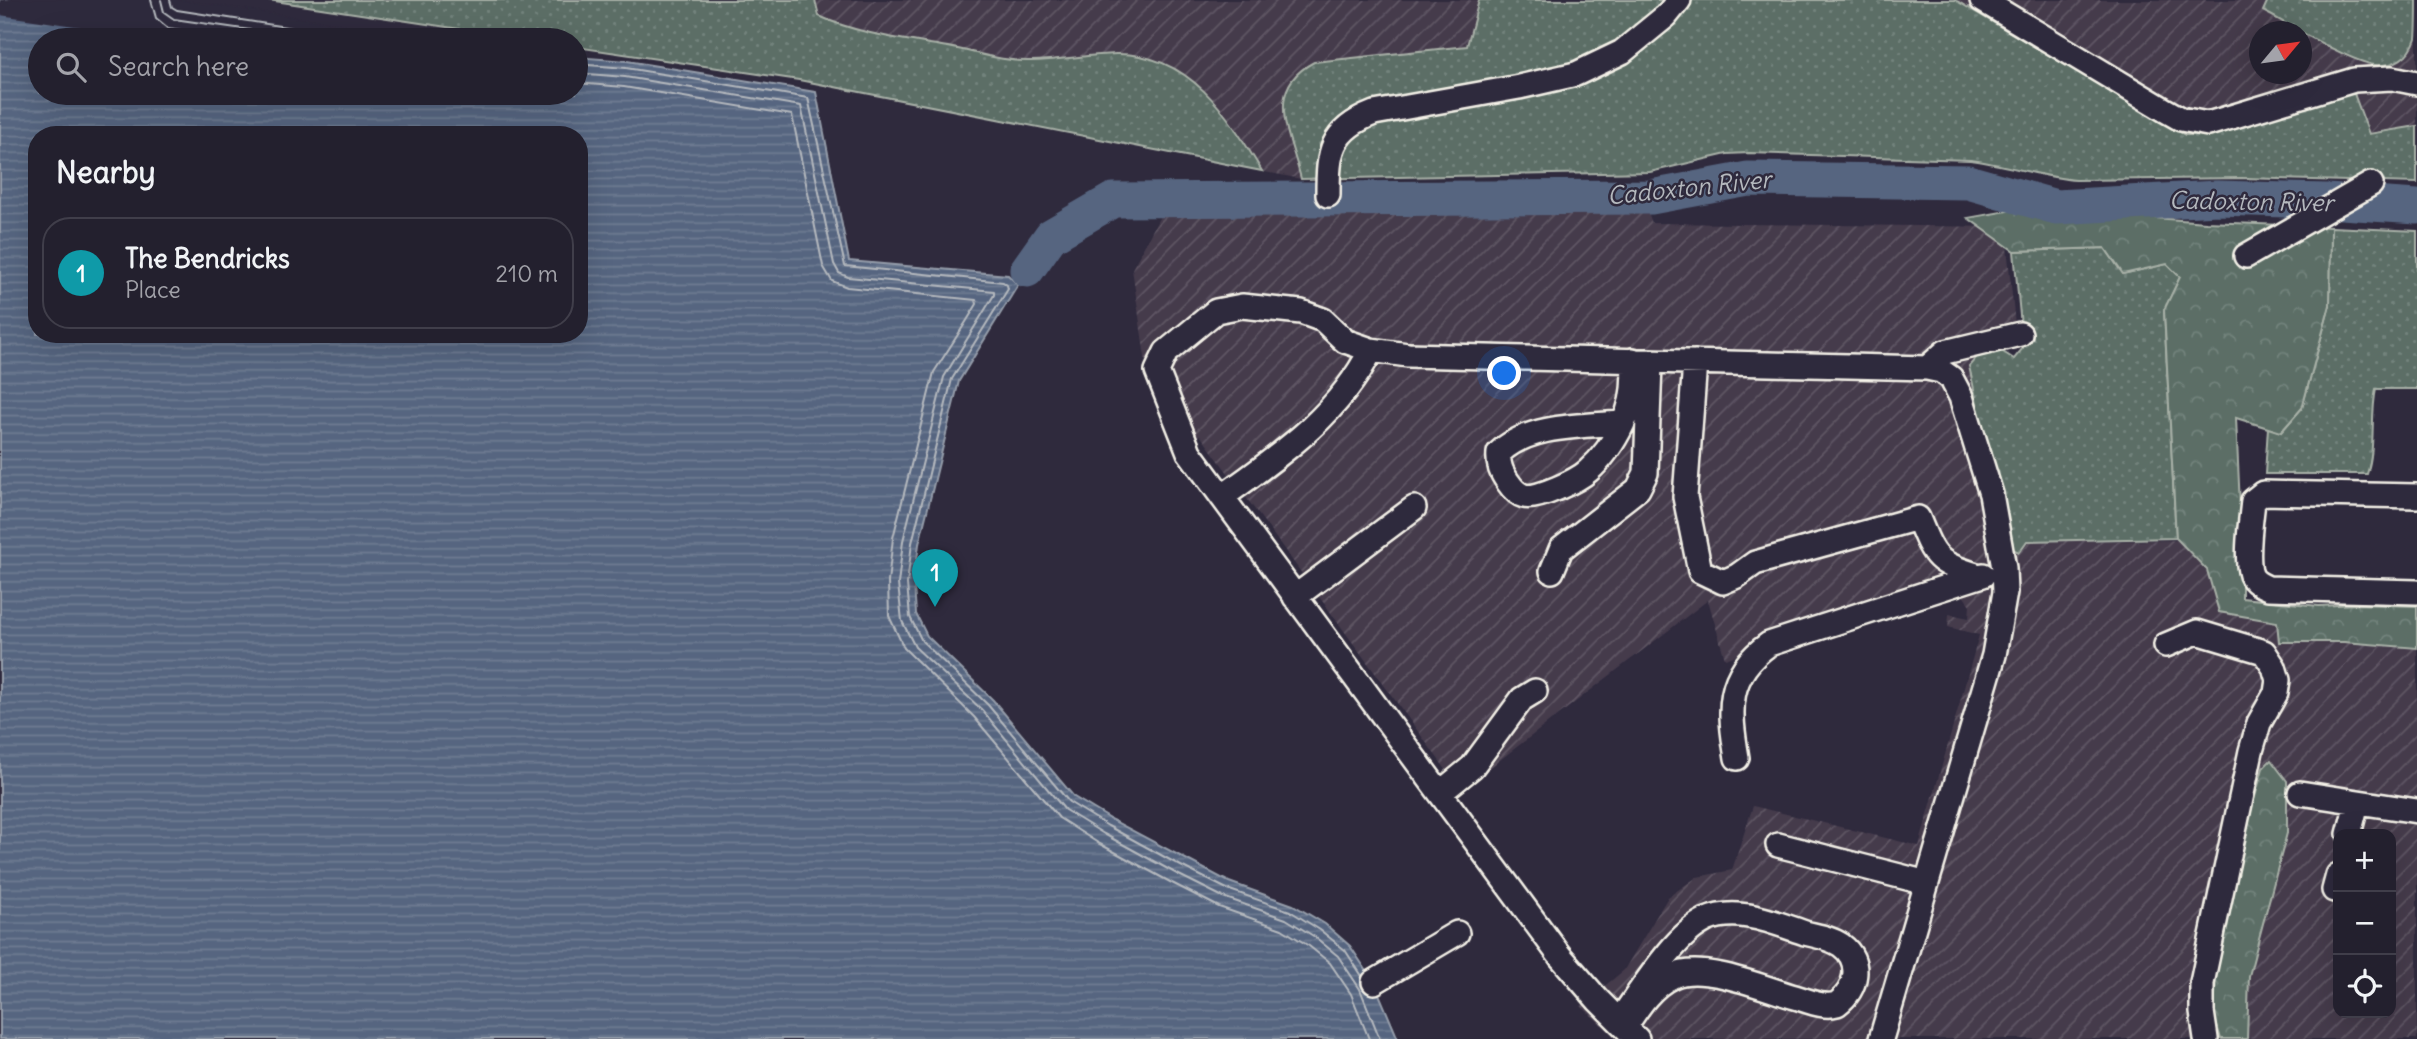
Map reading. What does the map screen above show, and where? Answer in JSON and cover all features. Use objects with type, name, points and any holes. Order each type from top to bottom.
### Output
[{"type":"street","points":[[1328,195],[1328,161],[1336,137],[1356,120],[1374,113],[1576,74],[1622,52],[1666,16],[1679,0]]},
{"type":"street","points":[[1982,0],[2165,110],[2181,119],[2196,123],[2222,121],[2354,80],[2392,78],[2417,83]]},
{"type":"street","points":[[2246,256],[2371,184]]},
{"type":"street","points":[[1627,1029],[1560,956],[1189,452],[1157,371],[1166,352],[1216,311],[1242,306],[1301,312],[1323,320],[1345,341],[1371,350],[1408,355],[1927,368],[1941,371],[1951,378],[1961,397],[1991,494],[2004,568],[2005,592],[1994,654],[1881,1039]]},
{"type":"street","points":[[1927,368],[1954,341],[2020,334]]},
{"type":"street","points":[[1222,497],[1294,444],[1319,422],[1351,385],[1371,350]]},
{"type":"street","points":[[1623,423],[1584,425],[1518,439],[1499,453],[1498,464],[1513,489],[1525,497],[1539,495],[1575,480],[1589,470],[1606,450],[1623,423],[1630,409],[1642,360]]},
{"type":"street","points":[[1552,571],[1560,549],[1638,489],[1646,473],[1642,360]]},
{"type":"street","points":[[1695,362],[1685,497],[1700,571],[1723,582],[1755,563],[1918,518],[1931,550],[1948,566],[1979,576]]},
{"type":"street","points":[[2417,496],[2263,493],[2253,501],[2250,561],[2251,576],[2258,584],[2268,588],[2417,592]]},
{"type":"street","points":[[1295,597],[1414,508]]},
{"type":"street","points":[[1737,758],[1730,718],[1736,678],[1752,656],[1769,644],[2004,568]]},
{"type":"street","points":[[2166,645],[2197,632],[2241,644],[2264,652],[2274,667],[2278,680],[2276,693],[2259,723],[2251,751],[2202,983],[2206,1039]]},
{"type":"street","points":[[1440,793],[1472,767],[1522,699],[1535,691]]},
{"type":"street","points":[[2300,793],[2417,811]]},
{"type":"street","points":[[2350,829],[2357,803]]},
{"type":"street","points":[[1778,845],[1927,883]]},
{"type":"street","points":[[1627,1029],[1642,1002],[1658,985],[1675,975],[1692,971],[1730,978],[1821,1005],[1837,1004],[1849,992],[1856,977],[1853,961],[1848,952],[1836,942],[1759,918],[1717,916],[1696,926],[1678,941],[1627,1029]]},
{"type":"street","points":[[1374,982],[1457,933]]},
{"type":"shaded area","points":[[387,0],[2417,0],[2417,183],[2153,175],[1827,131],[1301,179],[588,39],[588,28],[530,28]]},
{"type":"shaded area","points":[[1167,203],[1301,209],[1647,209],[1652,223],[2005,227],[2016,334],[1969,343],[2014,474],[2027,541],[2216,540],[2218,605],[2417,644],[2417,1039],[1617,1039],[1581,1006],[1624,970],[1668,897],[1697,877],[1732,870],[1753,806],[1919,846],[1979,635],[1948,627],[1949,614],[1969,618],[1970,605],[1961,593],[1934,591],[1725,659],[1708,600],[1461,790],[1200,435],[1176,449],[1149,384],[1132,269]]},
{"type":"green space","points":[[268,0],[815,0],[819,16],[850,28],[999,58],[1031,61],[1116,54],[1142,56],[1165,64],[1204,91],[1235,129],[1262,171],[799,80],[588,49],[588,28],[454,28]]},
{"type":"green space","points":[[1479,0],[1955,0],[2185,135],[2353,91],[2369,134],[2417,126],[2417,183],[2242,178],[2076,180],[1970,160],[1749,153],[1727,154],[1650,172],[1301,179],[1284,114],[1284,100],[1298,73],[1314,62],[1467,46]]},
{"type":"green space","points":[[2268,0],[2417,0],[2416,38],[2410,51],[2400,59],[2389,64],[2375,65],[2335,50],[2312,38],[2312,21],[2281,21],[2263,11]]},
{"type":"green space","points":[[2024,208],[2206,222],[2331,227],[2330,305],[2302,408],[2281,432],[2236,418],[2242,598],[2319,606],[2417,606],[2417,648],[2344,642],[2279,642],[2277,622],[2219,612],[2207,570],[2176,538],[2164,310],[2180,277],[2167,264],[2123,274],[2105,248],[2014,251],[1968,218]]},
{"type":"green space","points":[[2331,227],[2417,231],[2417,389],[2376,389],[2367,474],[2265,474],[2268,427],[2281,432],[2302,408],[2330,305]]},
{"type":"green space","points":[[2105,248],[2123,274],[2167,264],[2180,277],[2164,311],[2176,538],[2027,541],[2019,552],[2008,547],[1969,366],[1989,343],[2014,359],[2023,348],[2014,251]]},
{"type":"green space","points":[[2271,760],[2287,781],[2287,833],[2249,976],[2247,1039],[2221,1039],[2214,1016],[2217,956],[2245,833],[2263,768]]},
{"type":"water","points":[[0,0],[288,28],[28,28],[28,105],[588,105],[588,58],[627,61],[816,92],[849,261],[1008,275],[1018,285],[959,381],[919,544],[914,584],[916,614],[927,636],[993,700],[1074,797],[1229,882],[1293,905],[1325,924],[1350,946],[1374,982],[1398,1039],[0,1039]]},
{"type":"pier","points":[[0,0],[179,0],[362,28],[88,28],[0,15]]},
{"type":"waterway","name":"Cadoxton River","points":[[1027,270],[1051,236],[1113,200],[1651,197],[1748,179],[1968,182],[2056,207],[2217,198],[2417,207]]},
{"type":"place","name":"The Bendricks","points":[[935,607]]}]
